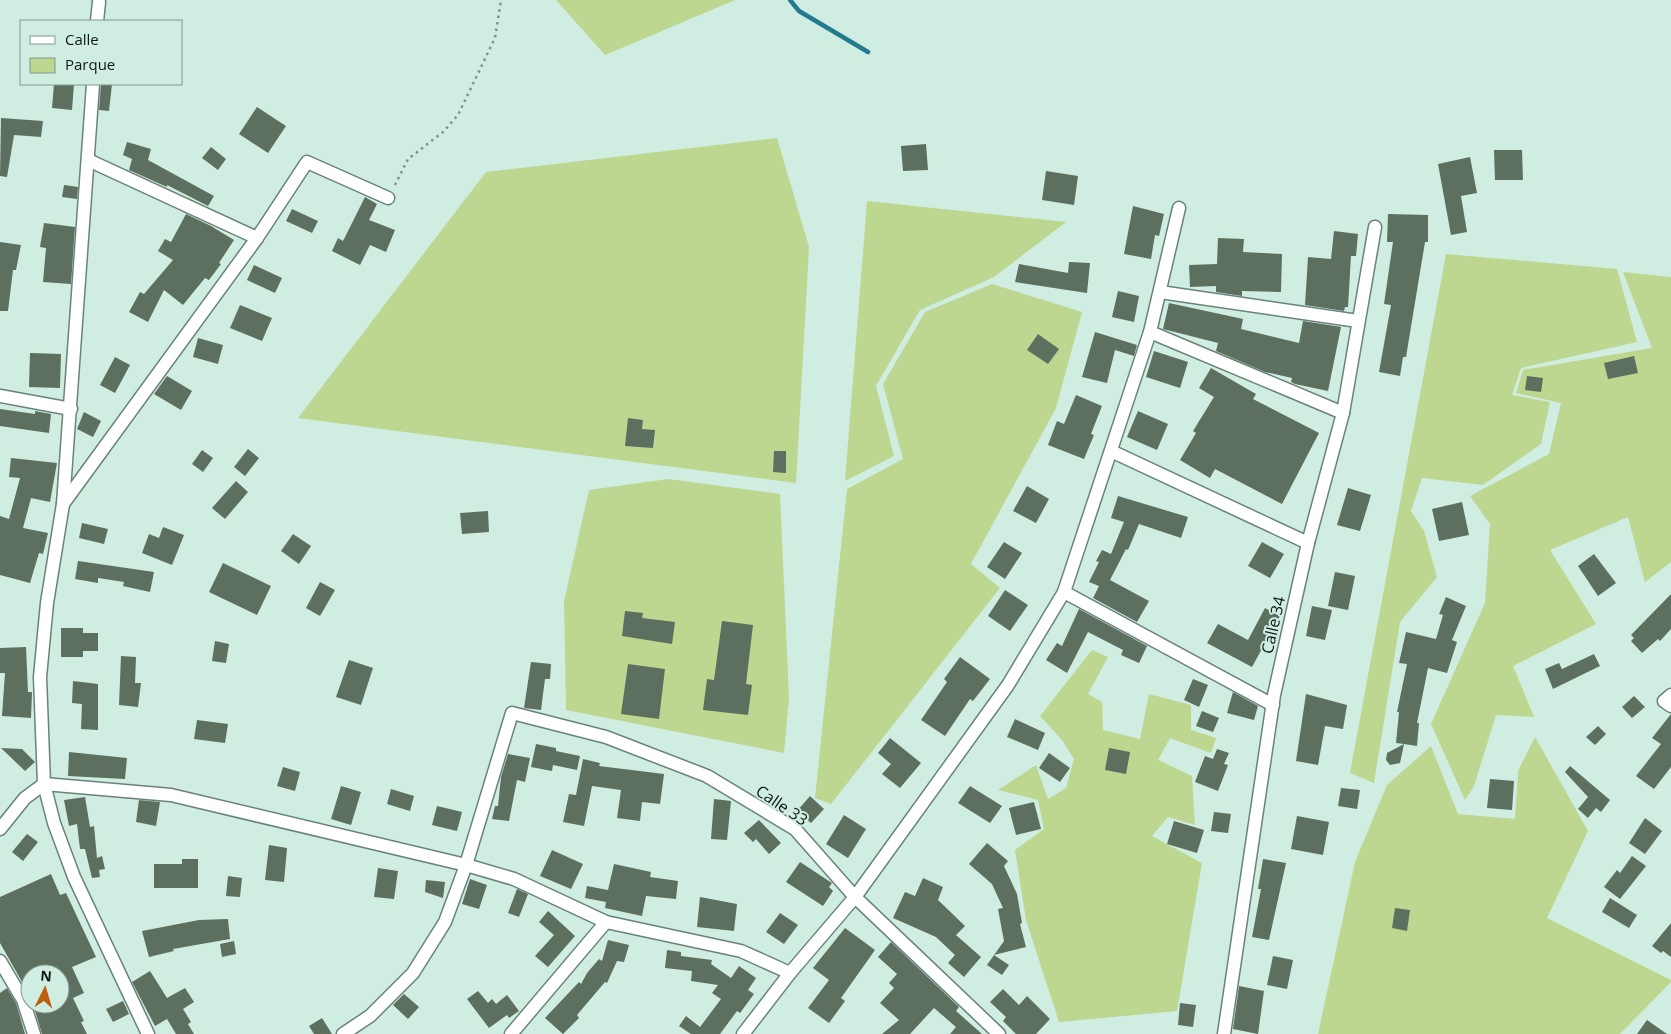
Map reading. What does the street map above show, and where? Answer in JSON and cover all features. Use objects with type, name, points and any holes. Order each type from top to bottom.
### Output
[{"type":"street","points":[[97,20],[99,2]]},
{"type":"street","points":[[93,85],[63,504],[47,603],[40,677],[44,784],[54,823],[74,877],[148,1034]]},
{"type":"street","points":[[88,160],[257,238]]},
{"type":"street","points":[[63,504],[257,238],[306,162],[388,198]]},
{"type":"street","points":[[743,1034],[790,973],[855,898],[1008,685],[1064,592],[1150,332],[1179,208]]},
{"type":"street","name":"Calle 34","points":[[1224,1034],[1273,705],[1308,543],[1343,412],[1375,226]]},
{"type":"street","points":[[1160,292],[1358,321]]},
{"type":"street","points":[[1150,332],[1343,412]]},
{"type":"street","points":[[0,396],[71,409]]},
{"type":"street","points":[[1110,451],[1308,543]]},
{"type":"street","points":[[1064,592],[1273,705]]},
{"type":"street","points":[[1671,694],[1664,701],[1671,706]]},
{"type":"street","name":"Calle 33","points":[[466,865],[512,713],[606,737],[707,776],[795,830],[855,898],[999,1034]]},
{"type":"street","points":[[0,829],[25,798],[44,784],[171,795],[466,865],[514,879],[606,922],[741,951],[790,973]]},
{"type":"street","points":[[343,1034],[370,1016],[413,973],[445,922],[466,865]]},
{"type":"street","points":[[511,1034],[606,922]]},
{"type":"street","points":[[0,961],[23,1000],[34,1034]]},
{"type":"path","points":[[388,198],[408,159],[443,132],[458,115],[495,38],[501,0]]},
{"type":"green space","points":[[556,0],[735,0],[605,55]]},
{"type":"green space","points":[[777,138],[809,247],[796,483],[298,418],[486,172]]},
{"type":"green space","points":[[867,201],[1066,222],[994,277],[920,310],[876,386],[894,456],[845,481]]},
{"type":"green space","points":[[1446,254],[1617,269],[1637,342],[1521,368],[1512,395],[1550,402],[1541,444],[1483,485],[1422,478],[1411,511],[1424,531],[1437,577],[1400,622],[1374,783],[1350,773]]},
{"type":"green space","points":[[1623,272],[1671,277],[1671,562],[1645,582],[1628,517],[1550,550],[1596,624],[1513,666],[1534,717],[1496,715],[1474,786],[1465,800],[1431,724],[1485,603],[1490,524],[1470,496],[1549,454],[1561,403],[1516,393],[1523,370],[1652,348]]},
{"type":"green space","points":[[992,284],[1082,312],[1056,408],[971,564],[1000,588],[831,804],[815,798],[847,489],[903,459],[883,384],[925,312]]},
{"type":"green space","points":[[668,479],[780,494],[789,698],[784,753],[566,710],[564,601],[589,490]]},
{"type":"green space","points":[[1092,650],[1108,657],[1088,694],[1102,702],[1103,730],[1140,739],[1149,694],[1191,705],[1191,730],[1216,738],[1211,753],[1170,738],[1158,760],[1192,776],[1195,825],[1168,817],[1152,836],[1202,863],[1177,1011],[1059,1022],[1026,920],[1015,850],[1044,829],[1038,800],[998,790],[1036,765],[1048,799],[1066,788],[1074,759],[1062,740],[1040,716]]},
{"type":"green space","points":[[1535,737],[1588,831],[1547,918],[1671,980],[1671,982],[1620,1034],[1318,1034],[1355,862],[1387,785],[1431,746],[1458,814],[1515,819],[1518,771]]},
{"type":"building","points":[[54,85],[74,85],[72,110],[52,108]]},
{"type":"building","points":[[101,85],[112,85],[109,111],[99,110]]},
{"type":"building","points":[[257,107],[286,126],[268,153],[239,134]]},
{"type":"building","points":[[1,118],[43,121],[41,137],[14,135],[7,177],[0,176]]},
{"type":"building","points":[[127,142],[151,149],[148,160],[214,196],[208,206],[167,185],[167,187],[129,170],[132,159],[123,155]]},
{"type":"building","points":[[926,144],[928,170],[903,171],[901,146]]},
{"type":"building","points":[[211,147],[226,159],[218,170],[202,158]]},
{"type":"building","points":[[1494,150],[1522,150],[1523,180],[1495,180]]},
{"type":"building","points":[[1470,157],[1477,193],[1461,196],[1467,232],[1451,235],[1438,164]]},
{"type":"building","points":[[1046,171],[1078,176],[1074,205],[1042,200]]},
{"type":"building","points":[[64,185],[78,187],[77,199],[62,197]]},
{"type":"building","points":[[365,197],[377,204],[369,220],[395,230],[386,252],[370,245],[360,265],[332,251],[338,238],[343,241]]},
{"type":"building","points":[[1133,206],[1164,214],[1159,236],[1155,235],[1151,259],[1124,254]]},
{"type":"building","points":[[292,209],[318,221],[312,233],[286,221]]},
{"type":"building","points":[[186,214],[234,240],[219,263],[221,264],[209,280],[205,278],[183,305],[164,290],[148,322],[129,312],[140,292],[144,294],[173,260],[158,251],[165,239],[171,242]]},
{"type":"building","points":[[1388,214],[1428,215],[1428,242],[1425,242],[1406,357],[1403,357],[1400,376],[1379,372],[1391,305],[1384,304],[1393,242],[1387,242]]},
{"type":"building","points":[[44,223],[75,227],[71,284],[43,282],[46,248],[40,247]]},
{"type":"building","points":[[1334,231],[1358,234],[1356,256],[1351,256],[1348,307],[1345,307],[1344,311],[1305,305],[1308,257],[1331,259]]},
{"type":"building","points":[[1218,238],[1244,239],[1243,252],[1282,254],[1281,292],[1242,291],[1242,296],[1216,292],[1216,286],[1190,287],[1189,265],[1217,264]]},
{"type":"building","points":[[0,242],[21,245],[16,270],[13,270],[8,311],[0,311]]},
{"type":"building","points":[[1069,262],[1090,263],[1087,293],[1015,282],[1019,264],[1068,273]]},
{"type":"building","points":[[254,265],[282,278],[275,293],[247,280]]},
{"type":"building","points":[[1118,291],[1139,296],[1134,322],[1112,317]]},
{"type":"building","points":[[1169,303],[1243,319],[1241,329],[1299,343],[1303,321],[1341,327],[1328,391],[1295,384],[1291,382],[1292,378],[1265,372],[1216,351],[1218,343],[1163,329]]},
{"type":"building","points":[[240,305],[272,318],[262,341],[230,328]]},
{"type":"building","points":[[1095,332],[1137,345],[1134,356],[1115,350],[1107,383],[1082,377]]},
{"type":"building","points":[[1038,334],[1059,349],[1048,364],[1027,350]]},
{"type":"building","points":[[198,338],[223,345],[218,364],[193,357]]},
{"type":"building","points":[[1154,351],[1188,362],[1180,388],[1146,377]]},
{"type":"building","points":[[30,353],[61,354],[60,388],[29,387]]},
{"type":"building","points":[[1634,356],[1638,373],[1608,379],[1604,363]]},
{"type":"building","points":[[115,357],[130,365],[115,393],[100,385]]},
{"type":"building","points":[[1211,368],[1256,394],[1253,399],[1319,433],[1282,504],[1215,469],[1210,478],[1180,460],[1196,433],[1193,431],[1214,397],[1199,388]]},
{"type":"building","points":[[167,376],[192,391],[181,410],[154,394]]},
{"type":"building","points":[[1527,376],[1543,378],[1541,392],[1525,390]]},
{"type":"building","points":[[1076,395],[1102,406],[1091,434],[1094,435],[1084,459],[1048,445],[1057,421],[1064,424]]},
{"type":"building","points":[[0,409],[35,414],[35,411],[51,414],[49,433],[0,426]]},
{"type":"building","points":[[1138,411],[1168,424],[1157,450],[1127,437]]},
{"type":"building","points":[[84,412],[101,421],[93,437],[77,429]]},
{"type":"building","points":[[628,418],[643,420],[642,429],[655,430],[653,448],[625,446]]},
{"type":"building","points":[[248,449],[259,458],[245,476],[234,467]]},
{"type":"building","points":[[202,450],[213,458],[203,472],[192,464]]},
{"type":"building","points":[[774,451],[786,451],[786,473],[773,472]]},
{"type":"building","points":[[11,458],[57,463],[50,502],[31,498],[23,528],[48,533],[43,554],[39,553],[30,583],[0,575],[0,516],[9,519],[20,478],[9,477]]},
{"type":"building","points":[[236,481],[248,492],[225,519],[212,508]]},
{"type":"building","points":[[1027,486],[1049,499],[1036,523],[1013,511]]},
{"type":"building","points":[[1348,488],[1371,495],[1360,531],[1337,525]]},
{"type":"building","points":[[1118,496],[1188,517],[1181,538],[1139,524],[1128,550],[1126,549],[1110,580],[1149,601],[1137,622],[1093,598],[1099,586],[1089,582],[1099,562],[1096,561],[1102,550],[1111,554],[1124,522],[1111,518]]},
{"type":"building","points":[[1462,502],[1469,535],[1439,541],[1432,509]]},
{"type":"building","points":[[488,511],[489,532],[462,534],[460,513]]},
{"type":"building","points":[[82,523],[108,529],[104,544],[79,538]]},
{"type":"building","points":[[163,527],[184,535],[172,565],[142,553],[149,534],[159,538]]},
{"type":"building","points":[[293,534],[311,546],[299,564],[281,551]]},
{"type":"building","points":[[1004,542],[1022,553],[1005,579],[987,567]]},
{"type":"building","points":[[1262,542],[1284,554],[1270,578],[1248,566]]},
{"type":"building","points":[[1594,554],[1616,583],[1598,596],[1578,566]]},
{"type":"building","points":[[78,561],[154,572],[150,592],[123,586],[124,582],[98,578],[98,583],[75,579]]},
{"type":"building","points":[[223,563],[271,586],[257,615],[209,592]]},
{"type":"building","points":[[1335,572],[1355,576],[1348,610],[1328,606]]},
{"type":"building","points":[[320,582],[335,590],[320,616],[306,608]]},
{"type":"building","points":[[1005,590],[1028,605],[1010,631],[988,616]]},
{"type":"building","points":[[1671,594],[1671,629],[1660,641],[1658,639],[1642,653],[1631,641],[1634,638],[1631,635]]},
{"type":"building","points":[[1446,597],[1466,606],[1452,640],[1457,642],[1447,673],[1428,668],[1417,723],[1419,723],[1417,746],[1396,743],[1399,712],[1397,712],[1407,664],[1399,663],[1406,632],[1436,639],[1443,615],[1439,614]]},
{"type":"building","points":[[1312,606],[1332,610],[1325,640],[1306,636]]},
{"type":"building","points":[[1265,608],[1280,616],[1252,667],[1207,643],[1218,624],[1248,640]]},
{"type":"building","points":[[1079,609],[1147,646],[1139,663],[1121,655],[1123,650],[1088,632],[1067,673],[1046,660],[1057,643],[1062,646]]},
{"type":"building","points":[[625,611],[643,613],[642,618],[675,622],[672,644],[622,636]]},
{"type":"building","points":[[722,621],[753,625],[746,684],[752,685],[748,715],[703,710],[707,679],[714,680]]},
{"type":"building","points":[[61,628],[83,628],[83,633],[98,633],[98,651],[83,651],[83,657],[61,657]]},
{"type":"building","points":[[215,641],[229,644],[226,663],[212,661]]},
{"type":"building","points":[[26,647],[28,692],[32,692],[31,718],[2,716],[5,673],[0,673],[0,648]]},
{"type":"building","points":[[1594,654],[1600,666],[1553,689],[1545,669],[1559,663],[1562,669]]},
{"type":"building","points":[[121,656],[136,657],[135,683],[141,683],[138,707],[119,705]]},
{"type":"building","points":[[960,657],[990,679],[973,701],[970,699],[945,736],[921,720],[947,682],[944,679]]},
{"type":"building","points":[[349,660],[373,668],[361,705],[336,697]]},
{"type":"building","points":[[531,662],[551,664],[550,679],[545,679],[541,710],[524,708]]},
{"type":"building","points":[[628,664],[665,669],[659,719],[621,714]]},
{"type":"building","points":[[1193,679],[1208,685],[1199,707],[1184,700]]},
{"type":"building","points":[[73,681],[98,684],[98,730],[81,729],[82,704],[72,703]]},
{"type":"building","points":[[1233,692],[1258,706],[1254,720],[1227,713]]},
{"type":"building","points":[[1306,694],[1347,705],[1343,729],[1325,726],[1318,765],[1296,761]]},
{"type":"building","points":[[1634,696],[1645,707],[1632,718],[1622,707]]},
{"type":"building","points":[[1202,711],[1219,718],[1213,732],[1196,726]]},
{"type":"building","points":[[1671,714],[1671,767],[1654,789],[1636,776],[1661,744],[1652,738]]},
{"type":"building","points":[[1015,719],[1045,733],[1038,750],[1007,737]]},
{"type":"building","points":[[197,720],[228,724],[225,743],[194,739]]},
{"type":"building","points":[[1598,726],[1606,734],[1595,745],[1586,737]]},
{"type":"building","points":[[890,738],[921,763],[900,788],[882,774],[891,764],[878,753]]},
{"type":"building","points":[[536,744],[580,756],[577,770],[553,765],[552,771],[531,767]]},
{"type":"building","points":[[1404,744],[1400,763],[1390,765],[1386,760],[1387,753]]},
{"type":"building","points":[[1,748],[22,749],[35,762],[25,771]]},
{"type":"building","points":[[1109,748],[1130,752],[1126,774],[1105,770]]},
{"type":"building","points":[[1217,749],[1229,753],[1224,764],[1228,765],[1218,791],[1195,782],[1205,756],[1213,759]]},
{"type":"building","points":[[69,752],[127,758],[125,779],[68,776]]},
{"type":"building","points":[[1049,753],[1070,768],[1060,782],[1039,768]]},
{"type":"building","points":[[508,754],[530,758],[525,782],[517,780],[509,821],[492,819],[495,806],[498,806],[501,777]]},
{"type":"building","points":[[583,759],[600,763],[599,766],[664,774],[660,804],[642,802],[640,821],[617,818],[621,790],[592,786],[584,826],[563,822],[569,794],[576,795]]},
{"type":"building","points":[[1570,766],[1610,800],[1601,812],[1596,808],[1588,818],[1578,809],[1588,797],[1565,772]]},
{"type":"building","points":[[283,767],[300,772],[295,791],[277,786]]},
{"type":"building","points":[[1490,779],[1514,781],[1512,810],[1487,808]]},
{"type":"building","points":[[341,786],[361,792],[351,825],[331,819]]},
{"type":"building","points":[[970,786],[1002,806],[990,823],[958,803]]},
{"type":"building","points":[[1341,788],[1360,790],[1357,809],[1338,806]]},
{"type":"building","points":[[391,789],[414,796],[410,811],[387,804]]},
{"type":"building","points":[[810,796],[824,809],[811,823],[797,811]]},
{"type":"building","points":[[85,797],[90,827],[94,826],[97,858],[102,856],[105,869],[99,870],[100,877],[92,878],[85,849],[80,849],[77,824],[69,826],[64,800]]},
{"type":"building","points":[[714,799],[731,801],[727,840],[711,839]]},
{"type":"building","points":[[139,800],[160,802],[156,826],[136,822]]},
{"type":"building","points":[[1034,802],[1041,829],[1016,835],[1009,808]]},
{"type":"building","points":[[437,806],[462,812],[457,831],[432,825]]},
{"type":"building","points":[[1214,812],[1231,814],[1228,833],[1211,831]]},
{"type":"building","points":[[844,815],[866,829],[848,858],[826,844]]},
{"type":"building","points":[[1297,816],[1329,822],[1323,855],[1291,849]]},
{"type":"building","points":[[1645,818],[1662,831],[1645,854],[1629,843]]},
{"type":"building","points":[[759,820],[781,843],[769,854],[756,839],[753,842],[744,833]]},
{"type":"building","points":[[1174,821],[1204,830],[1197,853],[1167,844]]},
{"type":"building","points":[[27,834],[38,842],[23,861],[12,852]]},
{"type":"building","points":[[987,843],[1008,861],[1004,866],[1017,894],[1022,923],[1020,924],[1026,947],[994,955],[1004,941],[998,909],[1003,908],[992,884],[969,864]]},
{"type":"building","points":[[269,845],[287,848],[284,882],[265,880]]},
{"type":"building","points":[[552,850],[583,864],[571,889],[540,876]]},
{"type":"building","points":[[1632,856],[1646,866],[1620,899],[1604,887],[1617,870],[1620,873]]},
{"type":"building","points":[[182,859],[198,859],[198,888],[154,888],[154,864],[182,864]]},
{"type":"building","points":[[1263,859],[1286,863],[1269,940],[1252,937],[1261,889],[1258,889]]},
{"type":"building","points":[[800,862],[832,883],[829,887],[833,891],[823,906],[786,882]]},
{"type":"building","points":[[614,864],[651,872],[650,877],[678,881],[676,899],[646,896],[642,916],[605,908],[606,902],[585,898],[587,886],[608,890]]},
{"type":"building","points":[[378,868],[398,871],[394,899],[374,897]]},
{"type":"building","points":[[51,874],[60,895],[66,893],[96,957],[72,967],[84,993],[73,998],[84,1021],[81,1022],[87,1034],[42,1034],[36,1014],[70,1014],[70,964],[20,964],[20,978],[0,943],[0,897]]},
{"type":"building","points":[[228,876],[242,878],[240,897],[226,896]]},
{"type":"building","points":[[923,878],[943,887],[938,900],[965,926],[956,935],[981,957],[964,977],[948,963],[955,955],[936,937],[893,918],[905,892],[915,896]]},
{"type":"building","points":[[470,879],[487,885],[479,909],[462,904]]},
{"type":"building","points":[[426,880],[445,882],[443,898],[425,892]]},
{"type":"building","points":[[517,889],[528,894],[519,917],[508,913]]},
{"type":"building","points":[[700,897],[737,904],[734,931],[697,927]]},
{"type":"building","points":[[1610,898],[1637,915],[1629,928],[1602,912]]},
{"type":"building","points":[[1395,908],[1410,910],[1407,931],[1392,928]]},
{"type":"building","points":[[548,911],[575,936],[548,967],[535,956],[554,935],[539,922]]},
{"type":"building","points":[[780,913],[798,925],[784,944],[766,932]]},
{"type":"building","points":[[228,919],[230,939],[173,949],[174,951],[149,957],[142,931],[199,920]]},
{"type":"building","points":[[1671,923],[1671,957],[1663,951],[1661,953],[1652,946]]},
{"type":"building","points":[[845,928],[875,950],[841,998],[845,1001],[829,1023],[808,1008],[829,980],[813,968]]},
{"type":"building","points":[[608,940],[629,945],[624,962],[617,961],[607,983],[605,982],[577,1015],[579,1018],[563,1034],[545,1018],[579,982],[581,984],[587,973],[599,959],[602,961]]},
{"type":"building","points":[[234,941],[236,954],[222,957],[220,944]]},
{"type":"building","points":[[891,942],[959,1007],[956,1011],[982,1034],[950,1034],[956,1027],[934,1008],[910,1034],[882,1034],[899,1020],[880,1003],[894,988],[889,983],[897,974],[878,957]]},
{"type":"building","points":[[667,950],[681,952],[681,956],[712,960],[711,964],[731,978],[739,966],[756,978],[748,990],[754,994],[740,1013],[737,1011],[720,1034],[691,1034],[679,1026],[686,1016],[700,1027],[721,999],[712,993],[718,985],[691,981],[692,971],[665,968]]},
{"type":"building","points":[[994,955],[1009,965],[1002,975],[987,965]]},
{"type":"building","points":[[1273,956],[1293,960],[1287,989],[1267,985]]},
{"type":"building","points":[[150,971],[167,998],[185,988],[194,1002],[183,1009],[191,1022],[188,1024],[194,1034],[176,1034],[167,1019],[155,1026],[132,982]]},
{"type":"building","points":[[1239,986],[1264,991],[1258,1034],[1233,1029]]},
{"type":"building","points":[[7,988],[16,1003],[25,1034],[0,1034],[0,993]]},
{"type":"building","points":[[1003,989],[1019,1005],[1027,996],[1050,1019],[1036,1034],[1016,1034],[1003,1021],[1006,1017],[990,1002]]},
{"type":"building","points":[[478,991],[488,1003],[492,999],[496,1004],[507,995],[519,1011],[509,1018],[507,1015],[489,1028],[467,999]]},
{"type":"building","points":[[404,994],[419,1007],[408,1019],[393,1005]]},
{"type":"building","points":[[123,1001],[129,1014],[113,1022],[106,1009]]},
{"type":"building","points":[[1180,1003],[1196,1005],[1193,1027],[1178,1025]]},
{"type":"building","points":[[322,1018],[332,1034],[314,1034],[309,1026]]},
{"type":"building","points":[[1647,1020],[1667,1034],[1637,1034]]},
{"type":"waterway","points":[[790,0],[799,11],[868,52]]}]
